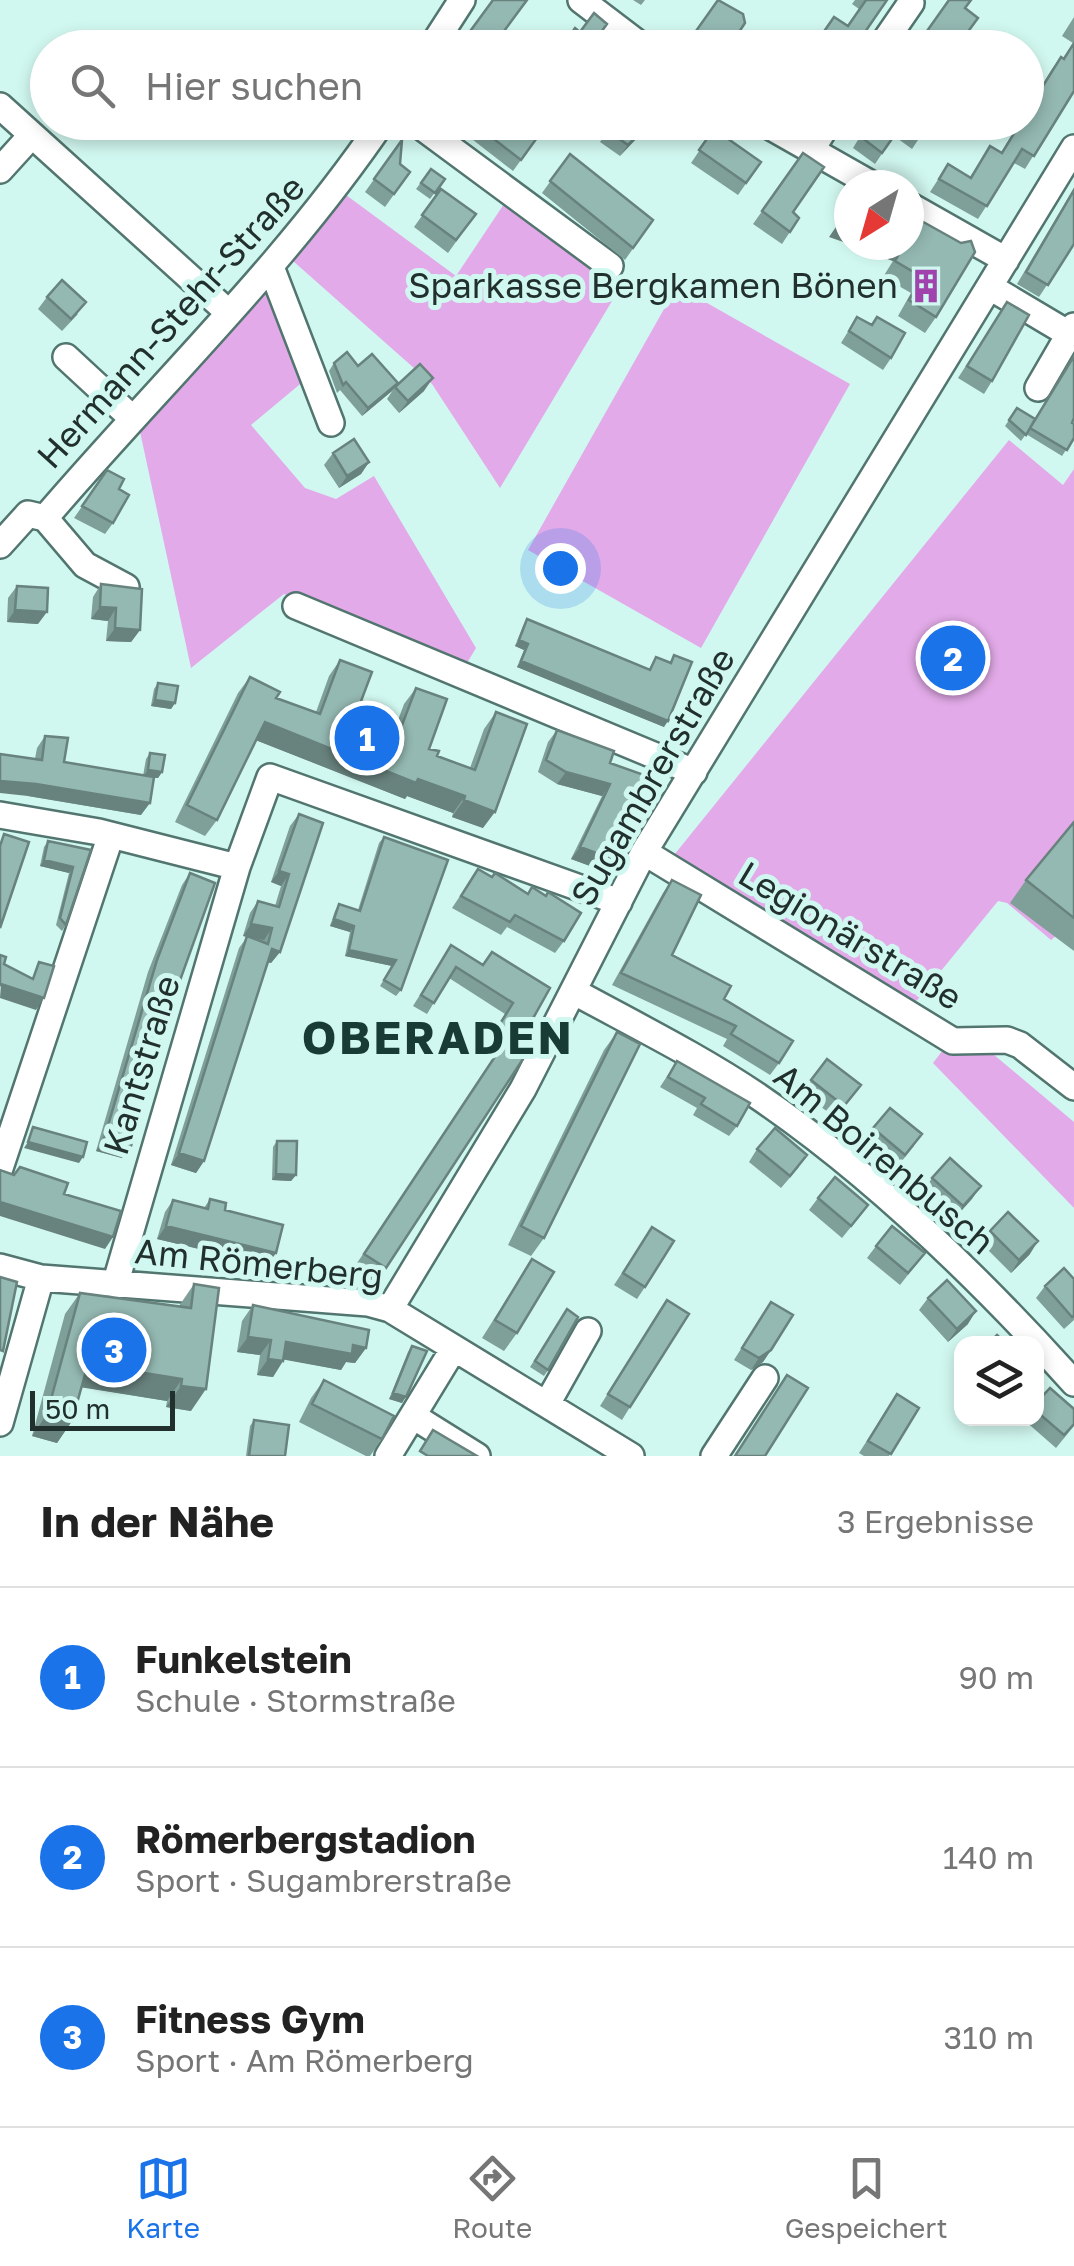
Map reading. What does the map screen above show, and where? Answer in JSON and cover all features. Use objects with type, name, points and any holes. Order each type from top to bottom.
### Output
[{"type":"street","points":[[443,30],[462,0]]},
{"type":"street","points":[[585,1],[621,30]]},
{"type":"street","points":[[892,30],[910,3]]},
{"type":"street","points":[[0,106],[30,137],[0,170]]},
{"type":"street","points":[[33,140],[229,313]]},
{"type":"street","name":"Hermann-Stehr-Straße","points":[[46,518],[272,268],[339,186],[370,140]]},
{"type":"street","points":[[439,140],[610,266]]},
{"type":"street","points":[[793,140],[845,170]]},
{"type":"street","points":[[810,150],[817,140]]},
{"type":"street","name":"Sugambrerstraße","points":[[390,1309],[523,1089],[644,852],[910,410],[1074,148]]},
{"type":"street","points":[[924,214],[1006,260]]},
{"type":"street","points":[[272,268],[331,423]]},
{"type":"street","points":[[990,287],[1072,330],[1038,388]]},
{"type":"street","points":[[66,357],[133,418]]},
{"type":"street","points":[[0,545],[28,514],[46,518],[85,566],[126,587]]},
{"type":"street","points":[[296,606],[694,772]]},
{"type":"street","name":"Kantstraße","points":[[115,1285],[237,867],[270,778],[619,902]]},
{"type":"street","points":[[0,815],[111,835],[237,867]]},
{"type":"street","points":[[0,1168],[111,835]]},
{"type":"street","name":"Legionärstraße","points":[[644,852],[953,1041],[1007,1040],[1074,1087]]},
{"type":"street","name":"Am Boirenbusch","points":[[573,991],[758,1097],[824,1146],[930,1237],[1074,1383]]},
{"type":"street","name":"Am Römerberg","points":[[8,1262],[41,1278],[368,1303],[390,1309],[631,1456]]},
{"type":"street","points":[[0,1422],[41,1278]]},
{"type":"street","points":[[547,1404],[588,1331]]},
{"type":"street","points":[[388,1456],[454,1348]]},
{"type":"street","points":[[714,1456],[766,1378]]},
{"type":"street","points":[[413,1416],[477,1456]]},
{"type":"shaded area","points":[[346,195],[456,276],[506,201],[621,286],[500,488],[432,384],[293,261]]},
{"type":"shaded area","points":[[677,286],[850,384],[701,648],[528,550]]},
{"type":"shaded area","points":[[267,288],[305,380],[251,425],[305,488],[336,499],[374,476],[476,648],[464,668],[284,594],[191,668],[139,427]]},
{"type":"shaded area","points":[[1009,440],[1063,485],[1074,469],[1074,949],[1057,935],[1051,940],[1007,903],[998,901],[914,1004],[670,860]]},
{"type":"shaded area","points":[[946,1046],[993,1054],[1074,1122],[1074,1208],[933,1063]]},
{"type":"building","points":[[493,0],[527,0],[505,30],[471,30]]},
{"type":"building","points":[[718,0],[743,14],[745,23],[740,30],[697,30]]},
{"type":"building","points":[[866,0],[887,0],[866,30],[825,30],[834,17],[848,26]]},
{"type":"building","points":[[949,0],[971,0],[965,8],[978,18],[969,30],[928,30]]},
{"type":"building","points":[[594,13],[607,24],[603,30],[581,30]]},
{"type":"building","points":[[1074,43],[1074,91],[1044,140],[1044,84],[1061,57],[1064,59]]},
{"type":"building","points":[[402,140],[400,164],[410,172],[394,194],[374,179]]},
{"type":"building","points":[[495,140],[535,140],[521,160]]},
{"type":"building","points":[[706,140],[730,140],[761,162],[746,183],[699,150]]},
{"type":"building","points":[[865,140],[891,140],[882,153]]},
{"type":"building","points":[[1010,140],[1044,140],[1034,156],[1022,149],[987,206],[939,179],[948,164],[971,178],[990,146],[1002,153]]},
{"type":"building","points":[[803,153],[824,167],[793,212],[799,218],[790,232],[762,211]]},
{"type":"building","points":[[570,154],[653,220],[633,248],[550,181]]},
{"type":"building","points":[[431,169],[445,179],[435,193],[421,183]]},
{"type":"building","points":[[441,189],[476,214],[456,240],[422,215]]},
{"type":"building","points":[[1074,190],[1074,244],[1048,285],[1026,272]]},
{"type":"building","points":[[924,222],[961,243],[971,241],[975,252],[936,317],[909,300],[922,277],[895,261],[924,260]]},
{"type":"building","points":[[62,280],[86,302],[71,319],[47,297]]},
{"type":"building","points":[[1007,302],[1029,315],[992,381],[967,366]]},
{"type":"building","points":[[857,317],[872,325],[877,317],[905,333],[891,358],[849,331]]},
{"type":"building","points":[[347,352],[358,366],[372,354],[398,383],[368,408],[346,382],[343,385],[334,363]]},
{"type":"building","points":[[1074,356],[1074,438],[1067,450],[1030,428]]},
{"type":"building","points":[[420,364],[433,378],[408,401],[395,387]]},
{"type":"building","points":[[1017,408],[1035,419],[1026,435],[1009,420]]},
{"type":"building","points":[[354,439],[369,462],[347,476],[333,453]]},
{"type":"building","points":[[107,470],[124,479],[119,489],[129,495],[113,523],[82,506]]},
{"type":"building","points":[[101,584],[142,589],[140,630],[115,628],[116,608],[100,607]]},
{"type":"building","points":[[17,586],[48,588],[47,612],[15,610]]},
{"type":"building","points":[[527,619],[650,670],[656,657],[671,663],[674,655],[692,662],[668,721],[521,661],[528,644],[519,640]]},
{"type":"building","points":[[340,660],[372,672],[352,725],[396,741],[416,688],[447,699],[429,749],[439,751],[437,756],[475,770],[496,712],[527,724],[495,812],[464,800],[465,796],[418,779],[416,783],[265,722],[217,820],[187,805],[250,677],[280,692],[276,698],[320,714]]},
{"type":"building","points":[[158,683],[178,686],[175,703],[155,700]]},
{"type":"building","points":[[557,730],[614,751],[610,763],[644,775],[632,832],[626,830],[621,844],[615,842],[610,858],[580,847],[610,784],[566,772],[546,760]]},
{"type":"building","points":[[45,736],[68,738],[64,762],[154,777],[150,803],[0,781],[0,754],[42,760]]},
{"type":"building","points":[[150,753],[165,755],[162,772],[148,770]]},
{"type":"building","points":[[299,814],[323,823],[280,952],[272,949],[204,1161],[179,1153],[247,936],[268,944],[272,928],[251,924],[258,901],[279,907],[289,874],[279,871]]},
{"type":"building","points":[[1074,822],[1074,918],[1026,880]]},
{"type":"building","points":[[4,834],[29,842],[0,928],[0,846]]},
{"type":"building","points":[[384,837],[448,860],[401,990],[384,980],[396,960],[349,950],[354,926],[334,919],[339,904],[360,911]]},
{"type":"building","points":[[48,841],[91,850],[66,925],[60,918],[73,867],[44,860]]},
{"type":"building","points":[[478,869],[492,877],[495,873],[528,894],[532,887],[546,896],[548,892],[581,913],[564,941],[515,915],[510,922],[461,896]]},
{"type":"building","points":[[190,873],[215,883],[164,1025],[131,1146],[104,1139],[157,960]]},
{"type":"building","points":[[672,880],[701,895],[672,955],[731,986],[724,999],[793,1041],[779,1063],[731,1034],[736,1026],[621,973]]},
{"type":"building","points":[[451,945],[483,965],[492,952],[550,988],[517,1047],[500,1036],[503,1031],[498,1027],[513,1003],[456,967],[434,1003],[421,995]]},
{"type":"building","points":[[0,955],[6,957],[4,964],[33,979],[39,962],[54,966],[44,998],[0,986]]},
{"type":"building","points":[[617,1032],[640,1044],[544,1238],[521,1226]]},
{"type":"building","points":[[502,1046],[523,1059],[386,1268],[364,1254]]},
{"type":"building","points":[[827,1059],[861,1085],[844,1106],[811,1080]]},
{"type":"building","points":[[677,1061],[750,1103],[737,1126],[701,1104],[705,1098],[668,1077]]},
{"type":"building","points":[[890,1108],[922,1134],[905,1155],[873,1128]]},
{"type":"building","points":[[33,1127],[87,1142],[83,1157],[28,1142]]},
{"type":"building","points":[[775,1128],[807,1155],[790,1176],[757,1149]]},
{"type":"building","points":[[277,1141],[297,1141],[296,1175],[276,1174]]},
{"type":"building","points":[[950,1158],[981,1186],[963,1206],[932,1178]]},
{"type":"building","points":[[20,1167],[68,1183],[64,1194],[121,1211],[113,1237],[0,1202],[0,1170],[14,1175]]},
{"type":"building","points":[[835,1177],[868,1205],[851,1226],[818,1198]]},
{"type":"building","points":[[210,1199],[226,1203],[225,1210],[283,1225],[276,1253],[166,1226],[173,1200],[208,1209]]},
{"type":"building","points":[[1008,1212],[1038,1241],[1019,1260],[990,1231]]},
{"type":"building","points":[[892,1226],[925,1253],[908,1273],[876,1246]]},
{"type":"building","points":[[652,1227],[674,1241],[645,1287],[623,1273]]},
{"type":"building","points":[[532,1259],[554,1272],[517,1333],[495,1320]]},
{"type":"building","points":[[1064,1268],[1074,1279],[1072,1317],[1045,1286]]},
{"type":"building","points":[[0,1277],[17,1282],[3,1351],[0,1350]]},
{"type":"building","points":[[947,1280],[976,1311],[957,1329],[928,1298]]},
{"type":"building","points":[[194,1284],[219,1288],[206,1389],[181,1386],[182,1379],[88,1364],[72,1421],[47,1414],[80,1293],[191,1308]]},
{"type":"building","points":[[667,1300],[689,1314],[630,1407],[608,1394]]},
{"type":"building","points":[[771,1302],[793,1315],[771,1350],[759,1358],[742,1348]]},
{"type":"building","points":[[253,1305],[369,1330],[366,1348],[353,1345],[352,1354],[286,1342],[283,1361],[268,1359],[271,1340],[248,1337]]},
{"type":"building","points":[[567,1309],[578,1317],[548,1370],[535,1361]]},
{"type":"building","points":[[412,1346],[427,1351],[406,1397],[393,1393]]},
{"type":"building","points":[[787,1375],[808,1388],[765,1456],[735,1456]]},
{"type":"building","points":[[324,1380],[394,1416],[382,1439],[312,1404]]},
{"type":"building","points":[[1050,1388],[1074,1409],[1074,1424],[1064,1435],[1044,1418],[1044,1394]]},
{"type":"building","points":[[897,1394],[919,1408],[891,1454],[868,1441]]},
{"type":"building","points":[[254,1420],[289,1425],[285,1456],[249,1456]]},
{"type":"building","points":[[433,1430],[477,1456],[428,1456],[420,1451]]},
{"type":"place","name":"Sparkasse Bergkamen Bönen","points":[[926,286]]},
{"type":"place","name":"Römerbergstadion","points":[[953,658]]},
{"type":"place","name":"Funkelstein","points":[[367,738]]},
{"type":"place","name":"Fitness Gym","points":[[114,1350]]},
{"type":"district","name":"OBERADEN","points":[[438,1038]]}]
